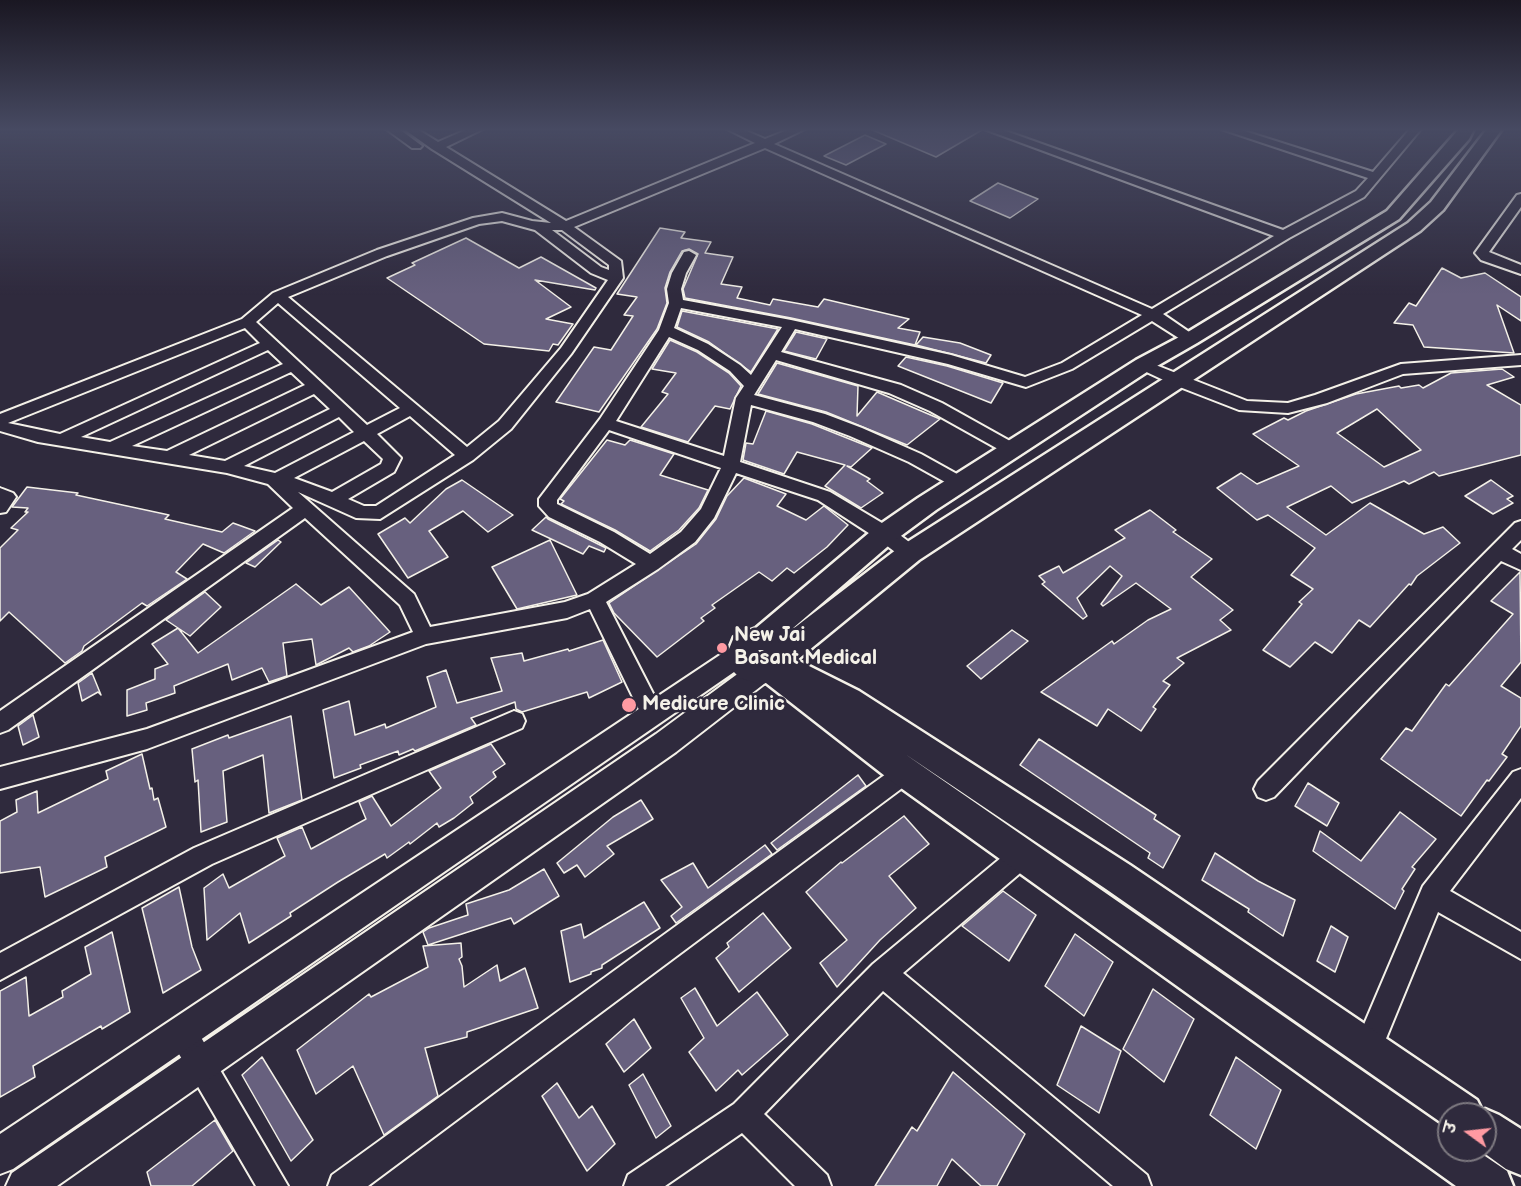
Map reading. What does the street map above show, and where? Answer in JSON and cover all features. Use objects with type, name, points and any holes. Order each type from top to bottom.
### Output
[{"type":"main road","points":[[766,659],[885,534],[1143,365],[1190,339],[1393,215],[1421,184]]},
{"type":"main road","points":[[766,659],[910,553],[1414,227],[1437,206],[1453,184]]},
{"type":"main road","points":[[766,659],[905,773],[1492,1186]]},
{"type":"main road","points":[[766,659],[848,700],[1118,877],[1446,1102]]},
{"type":"main road","points":[[1497,1137],[1521,1154]]},
{"type":"street","points":[[475,184],[540,227],[596,270],[616,278]]},
{"type":"street","points":[[0,426],[227,467],[307,488],[362,513],[380,512],[467,456],[505,425],[590,319],[616,278],[616,264],[560,223],[497,184]]},
{"type":"street","points":[[0,420],[247,322],[278,296],[382,253],[477,221],[502,218],[540,227],[560,223],[663,184]]},
{"type":"street","points":[[859,184],[1152,314],[1190,339]]},
{"type":"street","points":[[1143,184],[1284,235]]},
{"type":"street","points":[[676,303],[791,324],[951,360],[1026,382],[1067,366],[1284,235],[1360,194],[1368,184]]},
{"type":"street","points":[[1521,198],[1482,253],[1486,257],[1521,270]]},
{"type":"street","points":[[651,564],[548,506],[548,499],[606,423],[666,330],[676,303],[674,289],[679,273],[689,255]]},
{"type":"street","points":[[278,296],[467,456]]},
{"type":"street","points":[[247,322],[392,458],[388,468],[333,500]]},
{"type":"street","points":[[0,778],[147,739],[425,636],[567,610],[595,599],[651,564],[688,537],[708,513],[731,465],[748,391],[791,324]]},
{"type":"street","points":[[666,330],[703,347],[735,368],[748,391],[915,458],[960,483]]},
{"type":"street","points":[[63,439],[270,344]]},
{"type":"street","points":[[772,354],[895,390],[936,407],[1013,450]]},
{"type":"street","points":[[1143,365],[1245,406],[1288,408],[1321,399],[1401,369],[1521,360]]},
{"type":"street","points":[[114,447],[293,365]]},
{"type":"street","points":[[172,456],[315,387]]},
{"type":"street","points":[[275,480],[411,409]]},
{"type":"street","points":[[227,467],[340,410]]},
{"type":"street","points":[[606,423],[824,496],[885,534],[910,553]]},
{"type":"street","points":[[275,480],[408,600],[425,636]]},
{"type":"street","points":[[0,494],[7,497],[0,507]]},
{"type":"street","points":[[0,723],[306,508]]},
{"type":"street","points":[[1266,789],[1521,528]]},
{"type":"street","points":[[1498,551],[1521,563]]},
{"type":"street","points":[[595,599],[652,713]]},
{"type":"street","points":[[0,1156],[652,713],[766,659]]},
{"type":"street","points":[[25,1186],[666,743],[766,659]]},
{"type":"street","points":[[0,967],[203,856],[514,721]]},
{"type":"street","points":[[344,1186],[905,773]]},
{"type":"street","points":[[1368,1048],[1432,895],[1518,788]]},
{"type":"street","points":[[639,1186],[744,1114],[882,973],[1023,855]]},
{"type":"street","points":[[1432,895],[1521,946]]},
{"type":"street","points":[[882,973],[1136,1186]]},
{"type":"street","points":[[182,1032],[273,1186]]},
{"type":"street","points":[[744,1114],[816,1186]]},
{"type":"building","points":[[996,184],[1038,199],[1010,218],[970,201]]},
{"type":"building","points":[[660,228],[685,232],[681,238],[711,242],[705,253],[733,257],[721,284],[742,287],[737,298],[770,305],[773,299],[818,307],[824,299],[909,319],[898,328],[920,332],[915,345],[685,298],[683,289],[698,254],[689,249],[682,251],[670,272],[665,288],[667,303],[657,329],[599,412],[556,402],[594,347],[611,350],[633,316],[624,315],[637,297],[617,294]]},
{"type":"building","points":[[466,238],[519,268],[541,257],[596,288],[595,290],[535,280],[571,307],[546,319],[573,324],[558,345],[553,344],[549,351],[484,344],[387,278],[415,265],[412,263]]},
{"type":"building","points":[[1442,268],[1461,278],[1485,273],[1521,297],[1521,321],[1497,305],[1514,353],[1424,347],[1413,325],[1394,323],[1409,303],[1416,306]]},
{"type":"building","points":[[682,311],[778,329],[751,372],[709,342],[677,327]]},
{"type":"building","points":[[796,332],[827,339],[816,359],[784,351]]},
{"type":"building","points":[[923,337],[960,343],[991,355],[986,363],[916,345]]},
{"type":"building","points":[[670,340],[697,352],[729,373],[741,386],[730,409],[715,406],[688,442],[641,427],[668,394],[662,392],[676,373],[652,369]]},
{"type":"building","points":[[906,357],[947,366],[1003,383],[991,403],[898,366]]},
{"type":"building","points":[[777,363],[858,386],[857,416],[877,392],[940,419],[907,445],[826,412],[758,394]]},
{"type":"building","points":[[1502,369],[1514,377],[1487,385],[1521,405],[1521,455],[1439,476],[1434,472],[1409,484],[1404,481],[1352,503],[1331,486],[1287,507],[1326,535],[1370,503],[1424,534],[1443,527],[1460,543],[1417,576],[1370,627],[1359,620],[1332,653],[1315,642],[1290,667],[1263,650],[1302,604],[1299,602],[1313,589],[1291,575],[1315,548],[1268,515],[1257,520],[1217,488],[1241,473],[1257,484],[1299,466],[1253,434],[1284,418],[1288,420],[1306,411],[1356,394],[1399,386],[1401,388],[1419,385],[1423,388],[1451,373]],"holes":[[[1377,409],[1421,450],[1384,467],[1337,433]]]},
{"type":"building","points":[[766,411],[812,424],[872,448],[851,467],[847,466],[870,479],[867,481],[883,493],[861,508],[825,486],[845,465],[797,452],[784,474],[743,460],[746,443],[753,444]]},
{"type":"building","points":[[607,440],[625,445],[630,440],[674,454],[660,475],[708,490],[699,508],[679,530],[650,551],[615,530],[561,504],[564,501],[560,499]]},
{"type":"building","points":[[744,478],[786,494],[777,506],[806,520],[824,506],[848,525],[827,547],[794,573],[787,568],[772,581],[759,572],[712,605],[715,608],[701,618],[704,621],[657,657],[614,613],[609,603],[696,544],[716,519],[727,496]]},
{"type":"building","points":[[462,480],[513,515],[488,532],[463,511],[429,531],[448,557],[408,578],[378,534],[405,518],[410,523],[446,489]]},
{"type":"building","points":[[1491,480],[1513,496],[1507,499],[1513,503],[1493,514],[1465,496]]},
{"type":"building","points":[[27,487],[78,493],[76,495],[169,515],[165,519],[222,532],[233,523],[255,531],[224,553],[203,544],[176,572],[187,579],[147,606],[142,603],[65,663],[9,612],[0,621],[0,548],[18,530],[11,528],[28,512],[25,512],[28,508],[12,507]]},
{"type":"building","points":[[1150,510],[1176,530],[1173,532],[1212,559],[1191,577],[1233,610],[1220,620],[1231,630],[1177,658],[1184,663],[1163,681],[1170,685],[1153,707],[1156,709],[1141,731],[1108,709],[1097,726],[1041,692],[1112,641],[1114,644],[1148,620],[1171,609],[1136,583],[1103,606],[1101,604],[1122,576],[1110,566],[1077,598],[1087,616],[1083,619],[1042,584],[1045,582],[1039,576],[1059,566],[1063,573],[1125,538],[1115,530]]},
{"type":"building","points":[[546,517],[606,548],[604,552],[589,546],[583,554],[532,530]]},
{"type":"building","points":[[278,540],[281,542],[255,567],[246,563]]},
{"type":"building","points":[[550,540],[577,595],[517,609],[492,567]]},
{"type":"building","points":[[1520,572],[1521,662],[1501,686],[1521,698],[1521,726],[1502,754],[1507,757],[1461,816],[1381,759],[1406,728],[1412,731],[1446,684],[1449,686],[1513,614],[1491,601]]},
{"type":"building","points":[[296,584],[321,605],[349,587],[390,632],[369,646],[353,652],[349,648],[316,665],[312,639],[283,643],[287,676],[269,682],[262,668],[232,680],[228,664],[174,686],[175,693],[146,703],[147,710],[127,716],[127,690],[155,679],[155,669],[168,664],[152,644],[178,628],[198,653]]},
{"type":"building","points":[[205,592],[221,607],[190,636],[166,620]]},
{"type":"building","points":[[1012,630],[1028,641],[981,679],[967,666]]},
{"type":"building","points":[[603,640],[622,682],[589,698],[587,692],[522,712],[516,709],[515,702],[471,718],[476,725],[415,751],[413,749],[399,755],[398,751],[360,765],[361,768],[334,778],[323,710],[349,701],[355,735],[385,724],[386,728],[436,707],[427,677],[446,670],[457,703],[502,691],[491,658],[522,653],[524,661],[568,649],[569,651]]},
{"type":"building","points":[[92,673],[101,695],[98,692],[82,701],[78,683]]},
{"type":"building","points":[[33,715],[39,737],[23,745],[18,726]]},
{"type":"building","points":[[291,716],[302,800],[269,813],[263,755],[223,771],[227,822],[201,832],[198,780],[195,782],[192,749],[228,735],[229,738]]},
{"type":"building","points":[[1039,739],[1156,815],[1154,819],[1180,836],[1163,868],[1148,858],[1150,853],[1020,765]]},
{"type":"building","points":[[491,744],[505,764],[493,772],[496,777],[470,797],[473,803],[454,818],[439,827],[437,823],[387,858],[385,854],[338,882],[249,943],[240,913],[207,940],[204,888],[223,874],[229,888],[285,856],[277,838],[302,827],[311,849],[366,819],[359,802],[372,796],[391,826],[441,788],[429,771]]},
{"type":"building","points":[[142,754],[150,789],[152,788],[154,800],[158,798],[166,827],[105,857],[107,867],[45,897],[40,867],[0,873],[0,821],[17,812],[16,800],[37,791],[38,813],[108,779],[106,771]]},
{"type":"building","points":[[858,775],[866,786],[777,850],[771,843]]},
{"type":"building","points":[[1308,783],[1339,803],[1327,826],[1295,806]]},
{"type":"building","points":[[641,800],[653,819],[607,846],[614,854],[585,877],[577,865],[564,873],[557,863],[613,817]]},
{"type":"building","points":[[1400,812],[1436,839],[1412,867],[1415,869],[1402,889],[1404,891],[1395,909],[1313,851],[1320,831],[1361,861]]},
{"type":"building","points":[[904,816],[929,844],[889,876],[916,908],[880,940],[837,987],[820,963],[847,940],[806,892],[841,862]]},
{"type":"building","points":[[765,845],[772,854],[676,923],[671,916],[682,907],[661,880],[693,863],[708,888]]},
{"type":"building","points":[[1215,853],[1258,881],[1295,900],[1283,936],[1248,912],[1249,909],[1202,880]]},
{"type":"building","points":[[544,869],[559,896],[514,924],[511,918],[428,945],[423,932],[429,928],[468,915],[466,904],[509,890]]},
{"type":"building","points":[[179,887],[192,947],[201,970],[163,993],[142,908]]},
{"type":"building","points":[[1003,891],[1036,915],[1009,961],[962,926]]},
{"type":"building","points":[[644,902],[660,928],[602,965],[602,968],[570,982],[561,931],[581,924],[584,938]]},
{"type":"building","points":[[763,913],[791,948],[739,992],[716,958],[729,947],[727,943]]},
{"type":"building","points":[[1331,926],[1348,937],[1335,972],[1317,961]]},
{"type":"building","points":[[112,932],[130,1012],[102,1029],[101,1026],[33,1066],[35,1077],[0,1097],[0,991],[26,977],[29,1016],[63,997],[62,991],[91,974],[85,947]]},
{"type":"building","points":[[1075,934],[1113,962],[1084,1016],[1045,986]]},
{"type":"building","points":[[461,943],[462,957],[459,959],[464,987],[497,965],[500,981],[525,968],[538,1008],[467,1032],[467,1037],[425,1048],[438,1096],[384,1135],[353,1066],[316,1094],[297,1050],[369,994],[371,997],[428,967],[423,946]]},
{"type":"building","points":[[695,988],[717,1026],[757,992],[788,1035],[742,1075],[738,1070],[716,1091],[689,1052],[704,1038],[681,998]]},
{"type":"building","points":[[1153,989],[1194,1019],[1164,1082],[1123,1049]]},
{"type":"building","points":[[634,1019],[651,1048],[624,1072],[606,1044]]},
{"type":"building","points":[[1081,1026],[1121,1051],[1099,1113],[1057,1085]]},
{"type":"building","points":[[262,1057],[313,1140],[291,1161],[242,1075]]},
{"type":"building","points":[[1236,1057],[1281,1090],[1256,1149],[1210,1115]]},
{"type":"building","points":[[953,1072],[1025,1134],[997,1186],[981,1186],[952,1159],[937,1186],[875,1186],[912,1127],[917,1131]]},
{"type":"building","points":[[643,1074],[671,1126],[656,1138],[629,1085]]},
{"type":"building","points":[[557,1083],[579,1118],[592,1106],[615,1144],[587,1171],[542,1096]]},
{"type":"building","points":[[215,1120],[233,1151],[192,1186],[151,1186],[147,1172]]},
{"type":"place","name":"New Jai Basant Medical","points":[[722,648]]},
{"type":"place","name":"Medicure Clinic","points":[[629,705]]}]
